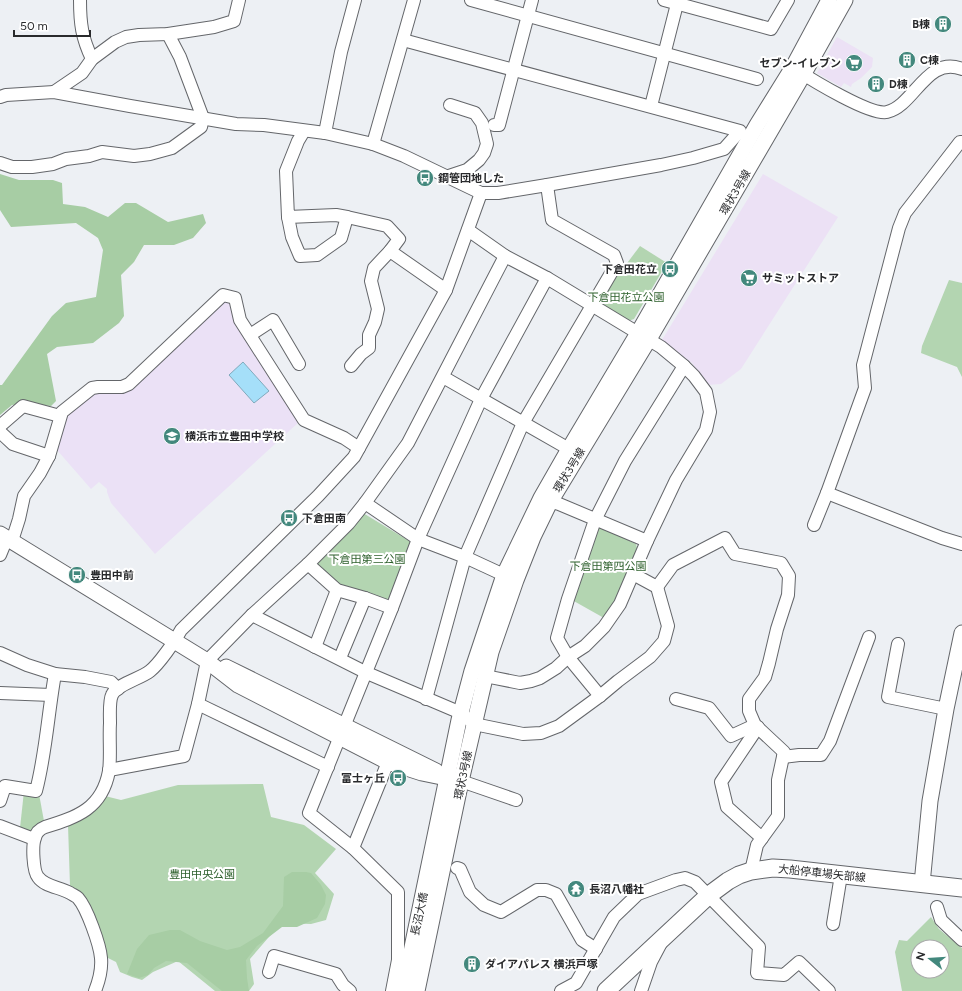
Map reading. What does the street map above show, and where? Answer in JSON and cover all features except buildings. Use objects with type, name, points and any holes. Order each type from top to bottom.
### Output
[{"type":"main road","name":"大船停車場矢部線","points":[[606,991],[709,895],[739,875],[751,871],[773,868],[790,868],[962,888]]},
{"type":"street","points":[[80,0],[80,22],[85,45],[92,59]]},
{"type":"street","points":[[54,92],[82,73],[92,59],[115,42],[126,37],[139,34],[168,34],[214,27],[234,21],[239,0]]},
{"type":"street","points":[[325,133],[341,52],[355,0]]},
{"type":"street","points":[[374,144],[414,0]]},
{"type":"street","points":[[472,0],[757,79]]},
{"type":"street","points":[[494,125],[499,126],[532,0]]},
{"type":"street","points":[[664,0],[678,2],[770,28],[788,0]]},
{"type":"street","name":"環状3号線","points":[[798,71],[829,0]]},
{"type":"street","name":"環状3号線","points":[[417,991],[448,852],[461,713],[472,671],[504,575],[546,500],[643,336],[758,125],[798,71],[845,0]]},
{"type":"street","points":[[650,106],[678,2]]},
{"type":"street","points":[[0,164],[12,167],[32,168],[102,152],[134,156],[150,154],[172,148],[201,128],[204,118],[180,57],[168,34]]},
{"type":"street","points":[[0,97],[6,95],[54,92],[236,124],[264,125],[325,133],[374,144],[404,156],[481,193],[498,193],[548,185],[693,158],[724,149],[740,131],[403,40]]},
{"type":"street","points":[[798,71],[865,108],[877,112],[887,112],[897,108],[930,74],[942,68],[954,66],[962,69]]},
{"type":"street","points":[[446,177],[467,170],[479,160],[484,153],[487,144],[482,123],[475,113],[450,104]]},
{"type":"street","points":[[304,131],[298,141],[286,172],[288,217],[292,237],[300,256],[317,255],[341,238],[347,217]]},
{"type":"street","points":[[814,525],[865,388],[863,365],[899,228],[905,213],[960,142],[962,142]]},
{"type":"street","points":[[426,699],[465,557],[523,423],[617,263],[614,255],[552,220],[548,185]]},
{"type":"street","points":[[95,991],[99,979],[101,958],[94,933],[85,910],[78,899],[68,892],[44,883],[38,877],[36,874],[33,852],[34,839],[40,829],[69,820],[91,807],[101,794],[109,770],[109,739],[112,696],[118,689],[150,671],[175,641],[181,630],[318,496],[354,457],[446,290],[481,193]]},
{"type":"street","points":[[288,217],[336,215],[347,217],[387,226],[399,238],[390,251],[374,268],[371,281],[378,310],[375,322],[369,335],[369,348],[361,354],[351,366]]},
{"type":"street","points":[[468,230],[505,256],[547,278],[592,306],[599,308],[661,347],[694,376],[706,392],[710,412],[706,430],[676,480],[646,541],[620,604],[604,628],[585,646],[568,657],[556,668],[531,682],[520,683],[485,676]]},
{"type":"street","points":[[390,251],[446,290]]},
{"type":"street","points":[[109,770],[184,756],[198,704],[207,661],[252,615],[308,564],[349,523],[365,503],[408,443],[505,256]]},
{"type":"street","points":[[392,991],[398,960],[398,892],[353,848],[310,813],[367,673],[418,539],[481,399],[547,278]]},
{"type":"street","points":[[0,555],[6,538],[19,519],[24,496],[40,474],[49,456],[60,416],[64,408],[92,388],[98,386],[122,387],[129,384],[183,335],[223,295],[235,298],[240,320],[304,420],[344,438],[359,448]]},
{"type":"street","points":[[250,335],[272,320],[299,364]]},
{"type":"street","name":"環状3号線","points":[[435,838],[474,724],[491,652],[546,500],[569,449],[643,336]]},
{"type":"street","points":[[600,696],[568,657],[558,638],[568,599],[595,520],[625,460],[684,366]]},
{"type":"street","points":[[443,377],[569,449]]},
{"type":"street","points":[[0,426],[23,406],[60,416]]},
{"type":"street","points":[[0,432],[13,444],[49,456]]},
{"type":"street","points":[[827,493],[942,538],[962,544]]},
{"type":"street","points":[[546,500],[559,504],[646,541]]},
{"type":"street","points":[[365,503],[418,539],[465,557],[504,575]]},
{"type":"street","points":[[6,538],[207,661],[238,685],[342,732],[418,761],[454,779],[516,800]]},
{"type":"street","points":[[657,587],[674,565],[725,538],[735,554],[781,563],[790,576],[788,595],[777,629],[765,677],[749,699],[749,711],[756,726],[784,752],[778,780],[778,816],[757,845],[751,871]]},
{"type":"street","points":[[308,564],[337,590],[392,608]]},
{"type":"street","points":[[252,615],[340,658],[367,673],[461,713],[474,724],[523,734],[541,733],[559,726],[600,696],[650,657],[664,641],[668,626],[657,587],[633,574]]},
{"type":"street","points":[[315,647],[337,590]]},
{"type":"street","points":[[340,658],[365,598]]},
{"type":"street","points":[[922,884],[930,801],[946,709],[962,633]]},
{"type":"street","points":[[783,757],[821,755],[830,741],[868,637]]},
{"type":"street","points":[[898,644],[888,697],[946,709]]},
{"type":"street","points":[[0,653],[28,665],[55,674],[85,677],[111,682],[118,689]]},
{"type":"street","points":[[0,801],[5,786],[36,791],[42,767],[55,674]]},
{"type":"street","points":[[0,693],[51,695]]},
{"type":"street","points":[[676,699],[709,708],[731,736],[756,726]]},
{"type":"street","points":[[198,704],[328,766]]},
{"type":"street","points":[[756,726],[721,782],[727,807],[762,838]]},
{"type":"street","points":[[342,732],[388,762],[422,773],[454,779]]},
{"type":"street","points":[[353,848],[388,762]]},
{"type":"street","points":[[0,826],[34,839]]},
{"type":"street","name":"長沼大橋","points":[[402,991],[435,838]]},
{"type":"street","points":[[457,868],[460,869],[470,892],[484,905],[500,912],[537,890],[546,890],[556,894],[582,940],[596,949]]},
{"type":"street","points":[[833,924],[841,874]]},
{"type":"street","points":[[561,991],[576,983],[614,917],[638,894],[685,878],[695,882],[709,895],[759,948],[757,973],[784,975],[799,962],[829,991]]},
{"type":"street","points":[[937,907],[941,920],[962,940]]},
{"type":"street","points":[[642,991],[651,962],[664,936]]},
{"type":"street","points":[[268,972],[274,956],[336,974],[343,985],[350,991]]},
{"type":"shaded area","points":[[837,37],[873,58],[872,67],[861,78],[852,84],[851,87],[844,83],[841,87],[817,73]]},
{"type":"shaded area","name":"サミットストア","points":[[763,174],[838,217],[741,369],[721,384],[707,385],[692,363],[662,340]]},
{"type":"shaded area","name":"横浜市立豊田中学校","points":[[224,300],[232,303],[299,422],[155,554],[111,503],[107,489],[99,482],[91,489],[57,450],[66,412],[99,392],[125,390]]},
{"type":"green space","points":[[0,174],[19,180],[53,180],[62,183],[63,204],[85,207],[108,217],[125,203],[136,203],[168,222],[203,214],[206,223],[193,238],[174,245],[144,245],[134,262],[121,275],[124,316],[119,323],[93,343],[57,347],[47,354],[56,401],[51,406],[23,404],[12,405],[0,415],[0,385],[2,385],[52,316],[66,303],[96,297],[103,250],[98,238],[76,223],[11,227],[0,210]]},
{"type":"green space","name":"下倉田花立公園","points":[[640,246],[667,263],[634,319],[628,321],[602,304],[600,299]]},
{"type":"green space","points":[[949,280],[962,283],[962,377],[957,367],[921,353],[922,346]]},
{"type":"green space","name":"下倉田第三公園","points":[[363,513],[411,542],[388,603],[339,587],[317,564]]},
{"type":"green space","name":"下倉田第四公園","points":[[601,527],[636,544],[637,548],[620,593],[604,618],[572,600],[598,528]]},
{"type":"green space","name":"豊田中央公園","points":[[263,784],[271,817],[304,825],[336,849],[315,873],[334,894],[326,920],[311,924],[281,923],[250,959],[254,984],[249,991],[215,991],[178,961],[153,972],[142,980],[120,972],[116,962],[106,957],[70,886],[68,825],[105,796],[121,800],[178,785]]},
{"type":"green space","points":[[24,791],[39,794],[44,821],[32,832],[20,828]]},
{"type":"green space","points":[[292,872],[311,873],[321,885],[326,895],[325,904],[317,918],[297,927],[282,927],[257,946],[246,960],[249,991],[222,991],[187,963],[166,961],[154,968],[148,975],[139,978],[127,974],[137,949],[149,935],[170,930],[180,930],[200,941],[227,950],[240,947],[263,933],[283,906],[284,877]]},
{"type":"green space","points":[[931,917],[939,929],[962,948],[962,991],[902,991],[895,952],[899,940],[907,941]]},
{"type":"water","points":[[243,362],[269,391],[254,403],[229,375]]},
{"type":"place","name":"B棟","points":[[943,24]]},
{"type":"place","name":"C棟","points":[[907,60]]},
{"type":"place","name":"セブン-イレブン","points":[[854,63]]},
{"type":"place","name":"D棟","points":[[876,84]]},
{"type":"place","name":"鋼管団地した","points":[[425,178]]},
{"type":"place","name":"下倉田花立","points":[[670,269]]},
{"type":"place","name":"サミットストア","points":[[749,278]]},
{"type":"place","name":"横浜市立豊田中学校","points":[[172,436]]},
{"type":"place","name":"下倉田南","points":[[289,518]]},
{"type":"place","name":"豊田中前","points":[[77,575]]},
{"type":"place","name":"富士ヶ丘","points":[[398,778]]},
{"type":"place","name":"長沼八幡社","points":[[576,889]]},
{"type":"place","name":"ダイアパレス 横浜戸塚","points":[[472,964]]}]
